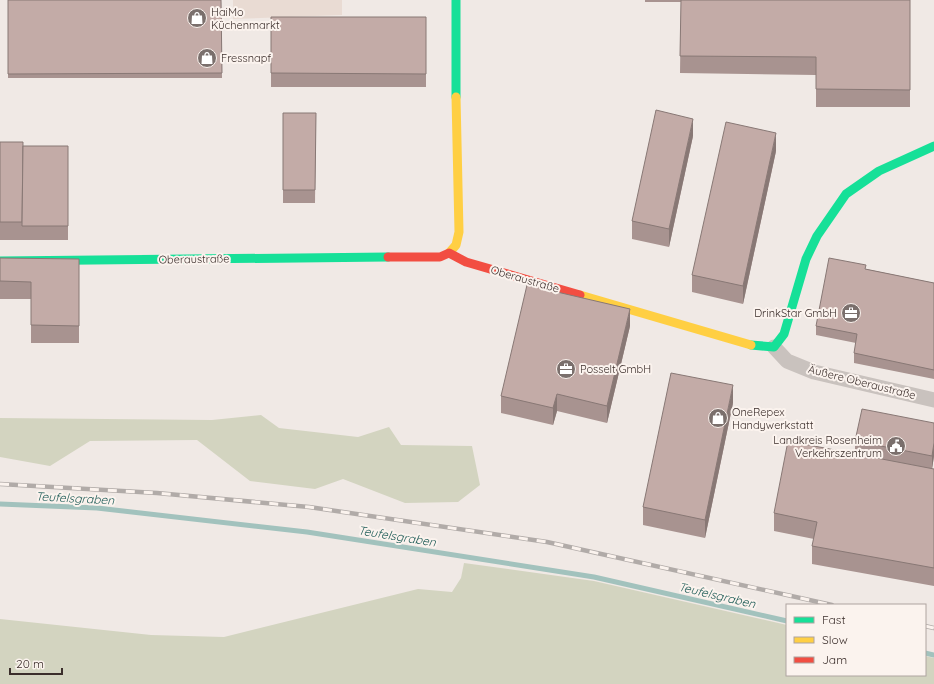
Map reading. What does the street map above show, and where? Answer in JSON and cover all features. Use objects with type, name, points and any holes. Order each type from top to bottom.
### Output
[{"type":"street","points":[[449,253],[456,245],[459,232],[455,78],[456,0]]},
{"type":"street","points":[[774,347],[784,334],[806,259],[817,236],[846,194],[879,171],[934,146]]},
{"type":"street","name":"Oberaustraße","points":[[0,261],[440,257],[449,253],[466,262],[750,345],[758,347],[774,347]]},
{"type":"street","name":"Äußere Oberaustraße","points":[[774,347],[788,361],[814,372],[934,400]]},
{"type":"green space","points":[[261,415],[279,428],[358,437],[389,427],[401,445],[472,446],[480,485],[458,502],[405,503],[343,479],[315,489],[250,481],[197,440],[90,441],[50,466],[0,457],[0,418],[212,420]]},
{"type":"green space","points":[[464,563],[594,581],[786,625],[786,676],[926,676],[926,656],[934,658],[934,684],[0,684],[0,619],[151,635],[224,637],[418,589],[452,592],[461,578]]},
{"type":"shaded area","points":[[233,0],[342,0],[342,15],[233,19]]},
{"type":"building","points":[[8,0],[221,0],[222,73],[8,74]]},
{"type":"building","points":[[681,0],[910,0],[910,90],[816,89],[816,57],[680,56]]},
{"type":"building","points":[[271,17],[426,17],[426,74],[271,73]]},
{"type":"building","points":[[656,110],[693,119],[669,229],[632,221]]},
{"type":"building","points":[[283,113],[316,113],[315,190],[283,190]]},
{"type":"building","points":[[726,122],[776,133],[743,286],[692,275]]},
{"type":"building","points":[[0,142],[23,142],[22,222],[0,222]]},
{"type":"building","points":[[23,146],[68,146],[68,226],[22,226]]},
{"type":"building","points":[[0,258],[79,259],[79,326],[31,325],[31,282],[0,281]]},
{"type":"building","points":[[829,258],[866,265],[865,269],[934,283],[934,370],[854,353],[857,334],[816,326]]},
{"type":"building","name":"Posselt GmbH","points":[[527,285],[630,309],[607,406],[557,394],[553,408],[501,396]]},
{"type":"building","points":[[671,373],[733,385],[705,520],[643,507]]},
{"type":"building","points":[[862,409],[934,423],[934,443],[932,456],[855,441]]},
{"type":"building","points":[[788,441],[934,469],[934,568],[812,546],[817,522],[774,513]]},
{"type":"waterway","name":"Teufelsgraben","points":[[0,504],[97,508],[307,532],[594,577],[786,621]]},
{"type":"waterway","name":"Teufelsgraben","points":[[926,653],[934,655]]},
{"type":"railway","points":[[0,484],[157,493],[309,507],[547,542],[827,604]]},
{"type":"railway","points":[[926,626],[934,628]]},
{"type":"traffic: fast","points":[[456,0],[456,97]]},
{"type":"traffic: fast","points":[[751,345],[774,347],[784,334],[806,259],[817,236],[846,194],[879,171],[934,146]]},
{"type":"traffic: fast","points":[[0,261],[388,257]]},
{"type":"traffic: slow","points":[[449,253],[456,245],[459,232],[456,97]]},
{"type":"traffic: slow","points":[[580,295],[751,345]]},
{"type":"traffic: jam","points":[[388,257],[440,257],[449,253],[466,262],[580,295]]},
{"type":"place","name":"HaiMo Küchenmarkt","points":[[197,18]]},
{"type":"place","name":"Fressnapf","points":[[207,58]]},
{"type":"place","name":"DrinkStar GmbH","points":[[851,313]]},
{"type":"place","name":"Posselt GmbH","points":[[566,369]]},
{"type":"place","name":"OneRepex Handywerkstatt","points":[[718,418]]},
{"type":"place","name":"Landkreis Rosenheim Verkehrszentrum","points":[[896,446]]}]
